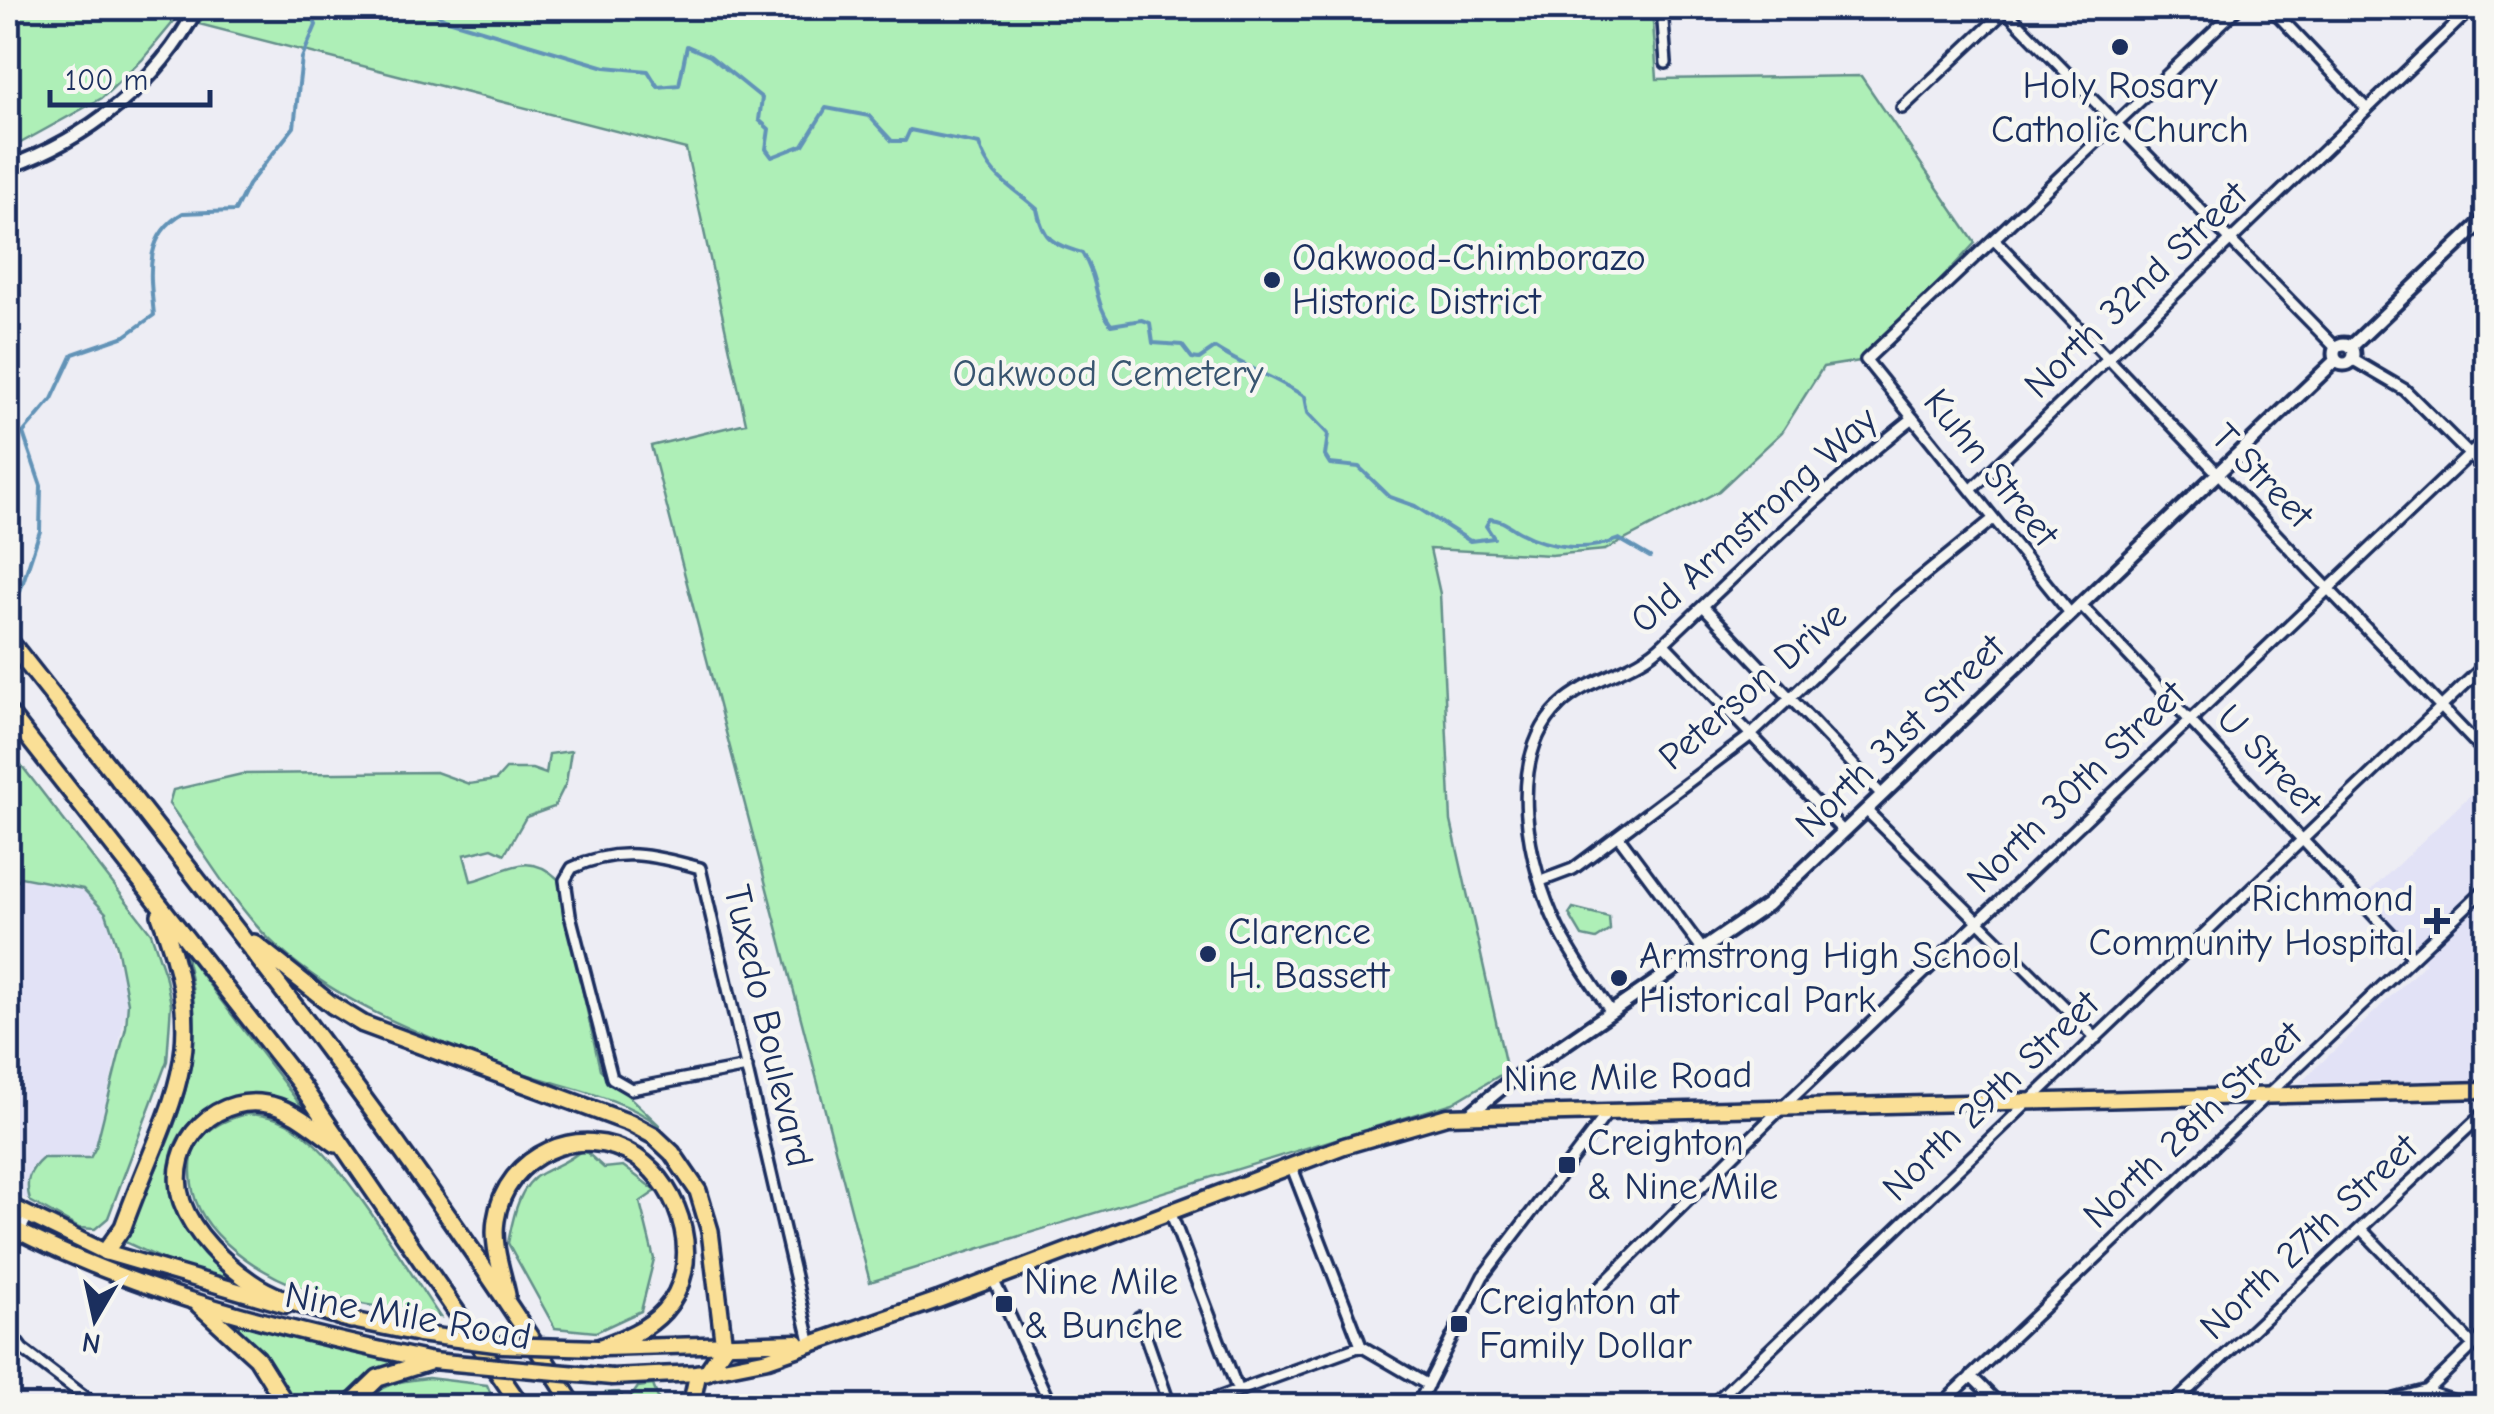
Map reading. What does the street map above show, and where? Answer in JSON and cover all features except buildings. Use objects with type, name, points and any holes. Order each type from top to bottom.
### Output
[{"type":"highway","points":[[8,639],[235,928],[509,1304],[574,1406]]},
{"type":"highway","points":[[8,712],[155,902],[259,1028],[521,1406]]},
{"type":"highway","points":[[105,1252],[123,1227],[175,1094],[186,1055],[188,1029],[180,970],[155,902]]},
{"type":"highway","points":[[235,928],[332,1005],[364,1024],[630,1122],[672,1153],[698,1192],[710,1231],[724,1347],[702,1372],[691,1406]]},
{"type":"highway","points":[[346,1152],[281,1108],[240,1104],[216,1112],[197,1128],[186,1146],[178,1173],[185,1209],[224,1259],[268,1292],[351,1320]]},
{"type":"highway","points":[[509,1304],[494,1236],[498,1208],[515,1175],[538,1155],[561,1145],[589,1142],[625,1151],[651,1169],[674,1202],[682,1226],[686,1261],[681,1283],[666,1310],[643,1329],[598,1348]]},
{"type":"highway","points":[[199,1305],[257,1358],[287,1406]]},
{"type":"highway","points":[[349,1406],[378,1378],[432,1361]]},
{"type":"highway","points":[[496,1370],[507,1406]]},
{"type":"main road","name":"Nine Mile Road","points":[[14,1230],[101,1272],[310,1336],[432,1361],[612,1377],[702,1372],[768,1359],[1382,1132],[1471,1112],[2486,1090]]},
{"type":"main road","name":"Nine Mile Road","points":[[8,1206],[105,1252],[236,1294],[419,1334],[503,1345],[598,1348],[724,1347],[810,1341]]},
{"type":"street","points":[[8,167],[62,144],[107,114],[157,67],[196,8]]},
{"type":"street","points":[[1662,8],[1666,63]]},
{"type":"street","points":[[1902,108],[2006,8],[2344,364],[2486,218]]},
{"type":"street","points":[[1994,239],[2238,8]]},
{"type":"street","points":[[2270,8],[2366,108]]},
{"type":"street","name":"North 32nd Street","points":[[1972,490],[2472,8]]},
{"type":"street","name":"T Street","points":[[1994,239],[2486,754]]},
{"type":"street","name":"Kuhn Street","points":[[1994,239],[1866,360],[1993,519],[2075,608]]},
{"type":"street","points":[[2336,354],[2352,353],[2405,390],[2486,471]]},
{"type":"street","name":"North 31st Street","points":[[1471,1112],[1767,905],[2218,473],[2336,354]]},
{"type":"street","name":"Old Armstrong Way","points":[[1611,1012],[1559,929],[1540,881],[1531,832],[1528,778],[1541,728],[1572,695],[1649,656],[1664,644],[1831,485],[1913,418]]},
{"type":"street","name":"North 30th Street","points":[[1580,1308],[1782,1108],[2486,439]]},
{"type":"street","name":"Peterson Drive","points":[[1540,881],[1573,870],[1751,735],[1896,598],[1993,519]]},
{"type":"street","points":[[1703,606],[1882,794]]},
{"type":"street","name":"U Street","points":[[2075,608],[2190,720],[2413,957]]},
{"type":"street","points":[[1664,644],[1843,831]]},
{"type":"street","name":"North 29th Street","points":[[1719,1404],[2028,1099],[2486,664]]},
{"type":"street","points":[[1866,810],[2096,1038]]},
{"type":"street","points":[[1619,837],[1703,950]]},
{"type":"street","name":"Tuxedo Boulevard","points":[[747,1067],[628,1088],[612,1078],[604,1060],[565,880],[569,871],[582,863],[623,853],[653,854],[700,868],[747,1067],[810,1341]]},
{"type":"street","name":"North 28th Street","points":[[1940,1406],[2486,888]]},
{"type":"street","name":"North 27th Street","points":[[2171,1406],[2486,1111]]},
{"type":"street","points":[[1417,1406],[1483,1276],[1608,1112]]},
{"type":"street","points":[[1291,1165],[1361,1346],[1428,1385]]},
{"type":"street","points":[[1170,1210],[1238,1391]]},
{"type":"street","points":[[8,1254],[14,1230],[28,1216]]},
{"type":"street","points":[[2362,1230],[2474,1346]]},
{"type":"street","points":[[994,1278],[1051,1406]]},
{"type":"street","points":[[1139,1316],[1170,1406]]},
{"type":"street","points":[[8,1330],[22,1349],[97,1406]]},
{"type":"street","points":[[2411,1406],[2486,1333]]},
{"type":"street","points":[[1196,1406],[1361,1346]]},
{"type":"street","points":[[1971,1376],[2001,1406]]},
{"type":"street","points":[[2387,1406],[2424,1391],[2470,1406]]},
{"type":"shaded area","name":"Richmond Community Hospital","points":[[2486,780],[2486,1080],[2300,1083],[2426,963],[2364,897]]},
{"type":"shaded area","points":[[21,877],[83,889],[106,913],[128,1003],[96,1147],[90,1158],[43,1158],[32,1168],[26,1186],[30,1201],[8,1190],[8,890]]},
{"type":"green space","points":[[8,8],[185,8],[142,60],[102,98],[8,150]]},
{"type":"green space","name":"Oakwood Cemetery","points":[[210,8],[1652,8],[1657,79],[1861,76],[1975,243],[1866,360],[1823,367],[1782,432],[1719,491],[1605,550],[1551,555],[1430,549],[1440,594],[1451,821],[1507,1071],[1453,1103],[870,1282],[651,446],[746,423],[686,149],[199,24]]},
{"type":"green space","points":[[8,748],[151,933],[171,1004],[167,1061],[108,1218],[95,1229],[79,1228],[30,1201],[28,1182],[43,1158],[90,1158],[126,1027],[128,1003],[106,913],[83,889],[21,877],[8,890]]},
{"type":"green space","points":[[571,751],[566,783],[554,807],[526,817],[505,854],[492,848],[464,855],[471,881],[526,864],[547,870],[558,879],[600,1069],[660,1126],[626,1106],[511,1069],[415,1031],[323,982],[256,925],[169,804],[173,790],[242,774],[436,772],[469,784],[496,780],[506,769],[532,769],[546,774],[549,754]]},
{"type":"green space","points":[[1573,908],[1609,917],[1610,930],[1596,939],[1582,936],[1569,914]]},
{"type":"green space","points":[[185,953],[302,1107],[299,1110],[271,1099],[244,1097],[219,1103],[197,1116],[181,1134],[171,1157],[169,1184],[177,1213],[189,1232],[237,1282],[173,1264],[125,1242],[170,1136],[190,1067],[193,994]]},
{"type":"green space","points":[[246,1114],[286,1123],[315,1144],[374,1217],[440,1317],[300,1288],[249,1261],[217,1234],[196,1200],[191,1180],[192,1157],[208,1132]]},
{"type":"green space","points":[[583,1149],[604,1168],[623,1166],[656,1191],[640,1202],[654,1259],[641,1311],[596,1332],[555,1328],[508,1243],[527,1186]]},
{"type":"green space","points":[[234,1323],[397,1362],[369,1375],[340,1406],[295,1406],[273,1367]]},
{"type":"green space","points":[[428,1378],[487,1385],[496,1406],[361,1406],[375,1392],[391,1384]]},
{"type":"green space","points":[[653,1385],[661,1406],[602,1403],[605,1393],[619,1392],[627,1403],[638,1387]]},
{"type":"waterway","points":[[13,612],[40,531],[41,486],[23,433],[52,399],[73,354],[125,336],[154,315],[152,258],[155,245],[170,222],[183,213],[235,211],[248,185],[294,127],[302,58],[316,25],[309,8]]},
{"type":"waterway","points":[[426,8],[445,19],[605,67],[648,71],[658,87],[679,85],[687,46],[710,56],[762,98],[759,120],[769,129],[766,149],[772,157],[803,145],[826,108],[869,116],[892,141],[905,141],[910,130],[979,144],[995,174],[1037,209],[1046,234],[1064,247],[1082,253],[1111,325],[1142,320],[1150,323],[1153,343],[1182,345],[1192,358],[1199,359],[1215,348],[1305,397],[1308,413],[1328,434],[1325,456],[1330,464],[1359,467],[1390,497],[1415,506],[1470,541],[1494,538],[1486,526],[1490,519],[1556,545],[1594,546],[1619,539],[1650,557]]},
{"type":"place","name":"Holy Rosary Catholic Church","points":[[2120,47]]},
{"type":"place","name":"Oakwood-Chimborazo Historic District","points":[[1272,280]]},
{"type":"place","name":"Richmond Community Hospital","points":[[2437,921]]},
{"type":"place","name":"Clarence H. Bassett","points":[[1208,954]]},
{"type":"place","name":"Armstrong High School Historical Park","points":[[1619,978]]},
{"type":"place","name":"Creighton & Nine Mile","points":[[1567,1165]]},
{"type":"place","name":"Nine Mile & Bunche","points":[[1004,1304]]},
{"type":"place","name":"Creighton at Family Dollar","points":[[1459,1324]]}]
